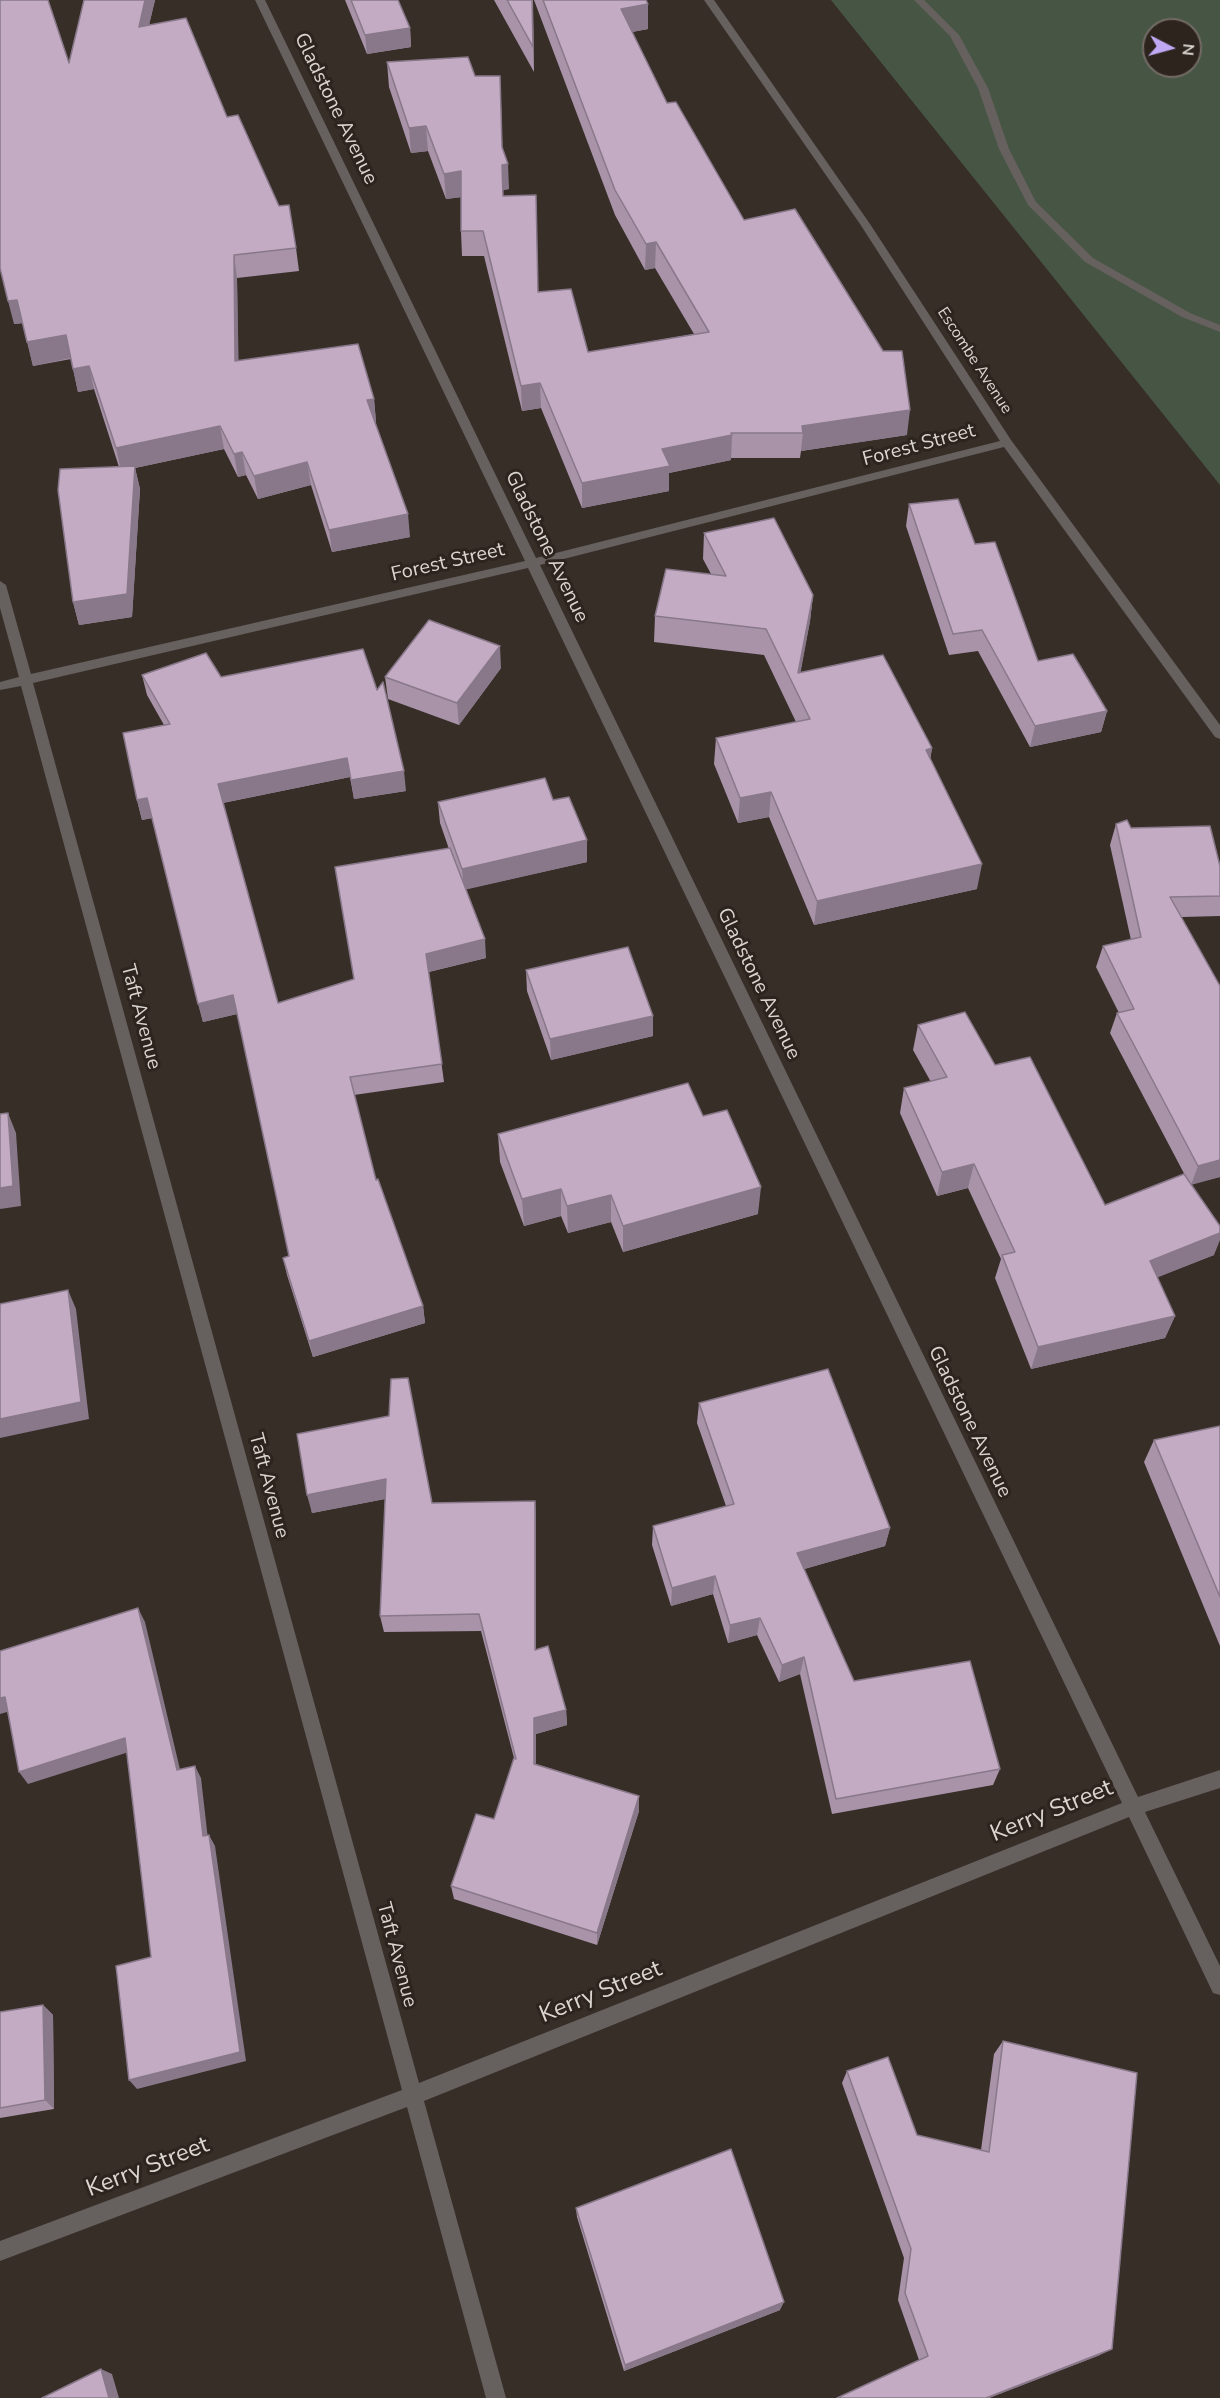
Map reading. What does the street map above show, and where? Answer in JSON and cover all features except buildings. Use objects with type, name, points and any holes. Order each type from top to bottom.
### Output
[{"type":"street","name":"Gladstone Avenue","points":[[260,0],[1220,1986]]},
{"type":"street","name":"Escombe Avenue","points":[[709,0],[865,224],[1007,443],[1220,734]]},
{"type":"street","points":[[919,0],[954,35],[984,88],[1004,149],[1032,203],[1089,260],[1186,315],[1220,329]]},
{"type":"street","name":"Forest Street","points":[[0,686],[533,563],[750,510],[1007,443]]},
{"type":"street","name":"Taft Avenue","points":[[0,585],[496,2398]]},
{"type":"street","name":"Kerry Street","points":[[0,2251],[412,2096],[1133,1807],[1220,1779]]},
{"type":"green space","points":[[831,0],[1220,0],[1220,485]]}]
